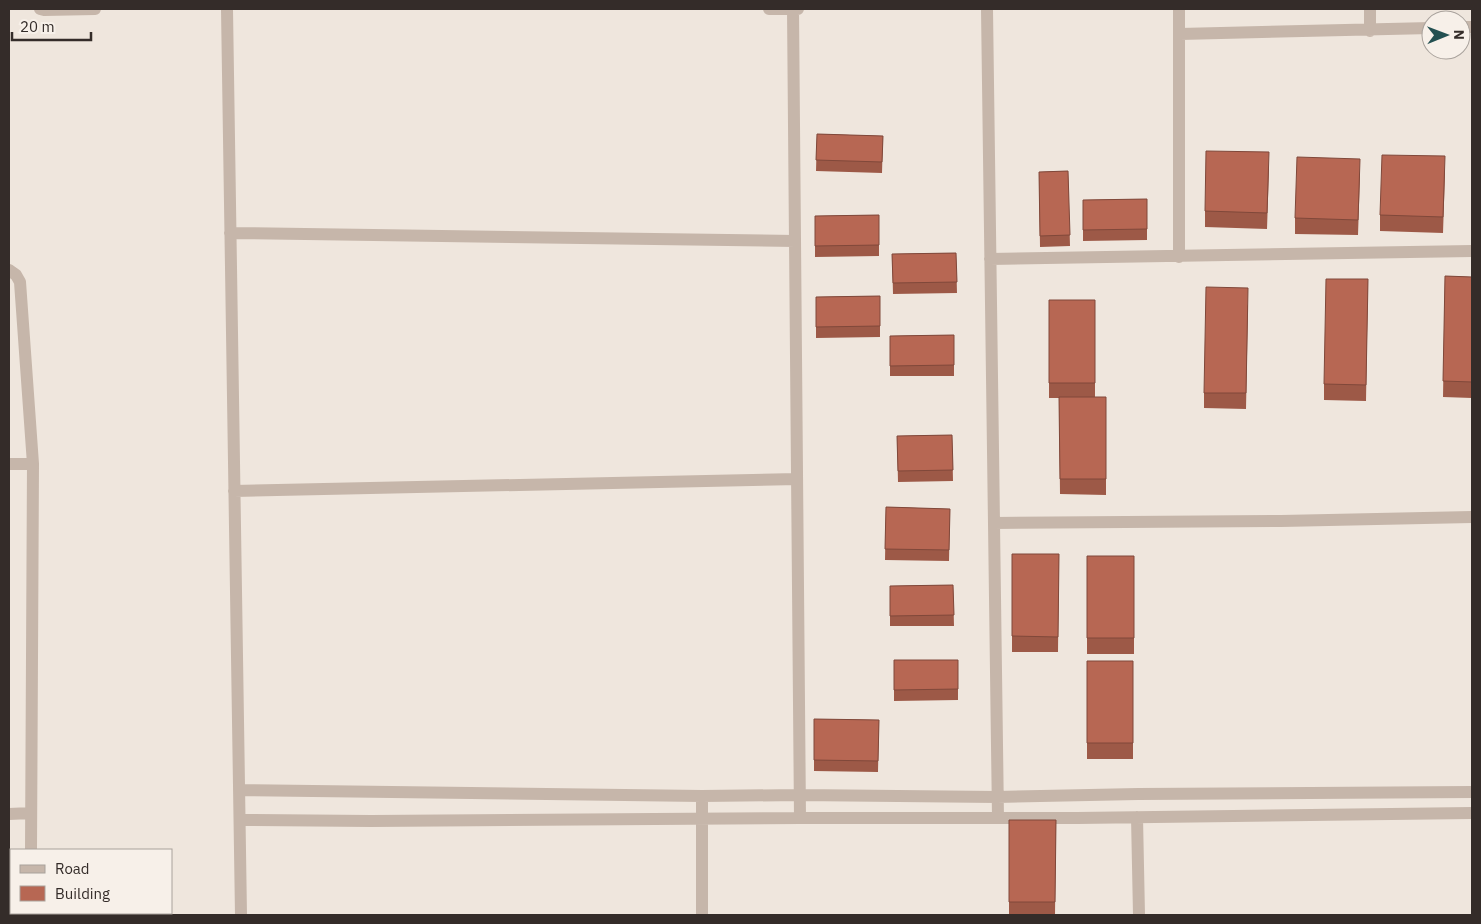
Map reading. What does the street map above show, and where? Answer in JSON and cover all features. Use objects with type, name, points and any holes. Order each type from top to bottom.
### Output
[{"type":"street","points":[[40,9],[95,9]]},
{"type":"street","points":[[227,9],[241,915]]},
{"type":"street","points":[[769,9],[798,9]]},
{"type":"street","points":[[793,9],[800,818]]},
{"type":"street","points":[[987,9],[998,818]]},
{"type":"street","points":[[1179,9],[1179,257]]},
{"type":"street","points":[[1370,9],[1370,30]]},
{"type":"street","points":[[1180,34],[1421,28]]},
{"type":"street","points":[[230,232],[795,242]]},
{"type":"street","points":[[990,259],[1472,251]]},
{"type":"street","points":[[9,270],[20,282],[33,464],[31,849]]},
{"type":"street","points":[[9,464],[33,464]]},
{"type":"street","points":[[234,491],[797,478]]},
{"type":"street","points":[[994,523],[1281,521],[1472,516]]},
{"type":"street","points":[[240,790],[702,796],[997,797],[1472,792]]},
{"type":"street","points":[[702,796],[702,915]]},
{"type":"street","points":[[240,820],[998,818],[1472,812]]},
{"type":"street","points":[[9,814],[31,813]]},
{"type":"street","points":[[1137,817],[1139,915]]},
{"type":"building","points":[[817,134],[883,136],[882,162],[816,160]]},
{"type":"building","points":[[1206,151],[1269,152],[1267,213],[1205,211]]},
{"type":"building","points":[[1382,155],[1445,156],[1443,217],[1380,215]]},
{"type":"building","points":[[1297,157],[1360,159],[1358,220],[1295,218]]},
{"type":"building","points":[[1068,171],[1070,235],[1040,236],[1039,172]]},
{"type":"building","points":[[1147,199],[1147,229],[1083,230],[1083,200]]},
{"type":"building","points":[[879,215],[879,245],[815,246],[815,216]]},
{"type":"building","points":[[956,253],[957,282],[893,283],[892,254]]},
{"type":"building","points":[[1445,276],[1472,277],[1472,382],[1443,381]]},
{"type":"building","points":[[1326,279],[1368,279],[1366,385],[1324,384]]},
{"type":"building","points":[[1206,287],[1248,288],[1246,393],[1204,393]]},
{"type":"building","points":[[880,296],[880,326],[816,327],[816,297]]},
{"type":"building","points":[[1049,300],[1095,300],[1095,383],[1049,383]]},
{"type":"building","points":[[954,335],[954,365],[890,366],[890,336]]},
{"type":"building","points":[[1059,397],[1106,397],[1106,479],[1060,479]]},
{"type":"building","points":[[952,435],[953,470],[898,471],[897,436]]},
{"type":"building","points":[[886,507],[950,509],[949,550],[885,549]]},
{"type":"building","points":[[1012,554],[1059,554],[1058,637],[1012,636]]},
{"type":"building","points":[[1087,556],[1134,556],[1134,638],[1087,638]]},
{"type":"building","points":[[953,585],[954,615],[890,616],[890,586]]},
{"type":"building","points":[[894,660],[958,660],[958,689],[894,690]]},
{"type":"building","points":[[1087,661],[1133,661],[1133,743],[1087,743]]},
{"type":"building","points":[[814,719],[879,720],[878,761],[814,760]]},
{"type":"building","points":[[1009,820],[1056,820],[1055,902],[1009,902]]}]
